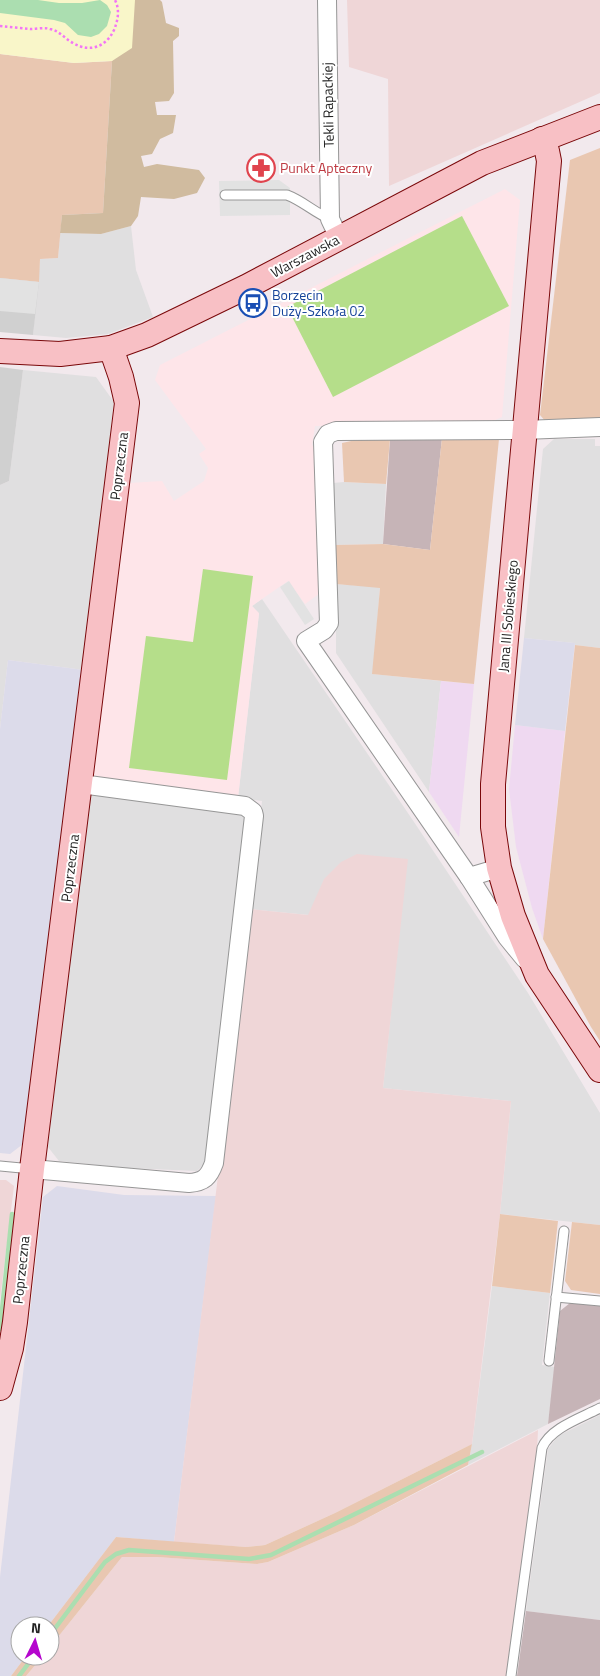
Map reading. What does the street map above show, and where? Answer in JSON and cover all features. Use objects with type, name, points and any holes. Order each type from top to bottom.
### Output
[{"type":"main road","name":"Warszawska","points":[[0,351],[60,354],[111,348],[148,336],[198,312],[334,229],[482,163],[600,117]]},
{"type":"main road","name":"Jana III Sobieskiego","points":[[542,139],[550,161],[492,784],[493,827],[499,868],[513,916],[538,975],[600,1070]]},
{"type":"main road","name":"Poprzeczna","points":[[0,1388],[11,1348],[15,1322],[32,1169],[127,403],[121,377],[111,348]]},
{"type":"street","name":"Tekli Rapackiej","points":[[327,0],[334,229]]},
{"type":"street","points":[[538,975],[507,937],[469,877],[306,641],[330,624],[324,442],[328,434],[336,431],[524,430],[600,427]]},
{"type":"street","points":[[32,1169],[189,1183],[200,1182],[207,1177],[214,1163],[253,812],[245,806],[81,784]]},
{"type":"street","points":[[469,877],[499,868]]},
{"type":"lane","points":[[225,195],[288,195],[296,198],[321,216],[334,229]]},
{"type":"lane","points":[[0,1166],[32,1169]]},
{"type":"lane","points":[[549,1361],[564,1231]]},
{"type":"lane","points":[[556,1297],[600,1301]]},
{"type":"lane","points":[[511,1676],[542,1448],[545,1440],[552,1433],[600,1408]]},
{"type":"path","points":[[0,26],[50,29],[62,34],[72,43],[83,48],[95,48],[112,35],[118,22],[116,0]]},
{"type":"shaded area","points":[[0,0],[135,0],[132,48],[112,61],[74,63],[0,54]]},
{"type":"shaded area","points":[[0,0],[82,3],[100,0],[107,5],[111,12],[107,26],[99,34],[91,37],[78,35],[65,23],[54,20],[0,13]]},
{"type":"shaded area","points":[[128,0],[160,0],[166,23],[179,28],[179,36],[173,41],[174,93],[169,101],[155,102],[157,115],[176,115],[173,133],[160,139],[152,154],[141,156],[144,167],[157,164],[199,170],[205,178],[197,193],[174,199],[141,197],[138,216],[131,226],[101,234],[60,233],[62,215],[103,213],[112,61],[118,50]]},
{"type":"shaded area","points":[[347,0],[600,0],[600,93],[389,186],[388,79],[349,67]]},
{"type":"shaded area","points":[[0,54],[74,63],[112,61],[103,213],[62,215],[58,258],[40,259],[39,282],[0,278]]},
{"type":"shaded area","points":[[600,148],[600,421],[546,422],[540,415],[570,160]]},
{"type":"shaded area","points":[[279,180],[290,188],[290,215],[220,216],[219,181]]},
{"type":"shaded area","points":[[505,189],[520,200],[502,417],[491,422],[315,426],[312,445],[317,449],[323,591],[305,604],[288,581],[252,606],[259,613],[238,798],[97,780],[92,771],[129,483],[162,481],[174,501],[204,481],[208,468],[199,454],[206,449],[155,380],[160,365]]},
{"type":"shaded area","points":[[462,216],[509,306],[333,397],[287,307]]},
{"type":"shaded area","points":[[131,226],[136,270],[153,317],[108,334],[66,338],[33,335],[40,259],[58,258],[60,233],[101,234]]},
{"type":"shaded area","points":[[0,278],[39,282],[33,335],[0,332]]},
{"type":"shaded area","points":[[0,278],[39,282],[35,314],[0,311]]},
{"type":"shaded area","points":[[0,367],[23,370],[9,481],[0,485]]},
{"type":"shaded area","points":[[23,370],[96,377],[114,402],[84,670],[8,660],[0,729],[0,485],[9,481]]},
{"type":"shaded area","points":[[442,438],[430,550],[383,544],[390,439]]},
{"type":"shaded area","points":[[442,438],[499,439],[474,684],[372,674],[380,588],[336,584],[335,545],[383,544],[430,550]]},
{"type":"shaded area","points":[[390,439],[386,484],[344,482],[342,443],[356,440]]},
{"type":"shaded area","points":[[554,439],[595,439],[595,446],[600,446],[600,648],[575,645],[574,643],[524,638],[543,449]]},
{"type":"shaded area","points":[[333,483],[386,484],[383,544],[335,545]]},
{"type":"shaded area","points":[[203,569],[253,576],[227,780],[129,768],[146,636],[193,642]]},
{"type":"shaded area","points":[[289,581],[314,619],[305,625],[280,587]]},
{"type":"shaded area","points":[[336,584],[380,587],[373,674],[441,681],[429,792],[336,653]]},
{"type":"shaded area","points":[[262,599],[528,993],[600,1113],[600,1225],[500,1214],[511,1101],[383,1088],[407,860],[324,880],[309,915],[250,909],[262,801],[238,798],[259,614],[252,606]]},
{"type":"shaded area","points":[[524,638],[575,643],[565,731],[515,725]]},
{"type":"shaded area","points":[[575,645],[600,648],[600,1041],[543,939]]},
{"type":"shaded area","points":[[8,660],[84,670],[44,996],[41,997],[23,1144],[10,1154],[0,1153],[0,729]]},
{"type":"shaded area","points":[[441,681],[474,684],[459,837],[429,792]]},
{"type":"shaded area","points":[[515,725],[565,731],[543,939],[532,908],[516,847],[509,789]]},
{"type":"shaded area","points":[[90,792],[249,811],[209,1160],[197,1171],[127,1168],[59,1161],[48,1147]]},
{"type":"shaded area","points":[[357,854],[408,859],[383,1088],[511,1101],[500,1214],[472,1444],[335,1513],[265,1545],[246,1547],[174,1542],[250,909],[308,915],[324,879],[341,862]]},
{"type":"shaded area","points":[[0,1180],[6,1180],[14,1186],[0,1299]]},
{"type":"shaded area","points":[[57,1186],[124,1195],[216,1196],[174,1542],[116,1537],[56,1616],[10,1616],[10,1666],[18,1666],[11,1676],[0,1676],[0,1577],[43,1197]]},
{"type":"shaded area","points":[[500,1214],[558,1221],[550,1293],[492,1286]]},
{"type":"shaded area","points":[[572,1222],[600,1225],[600,1294],[571,1290],[565,1281]]},
{"type":"shaded area","points":[[492,1286],[550,1293],[542,1365],[555,1367],[548,1424],[468,1465],[472,1444]]},
{"type":"shaded area","points":[[570,1303],[600,1306],[600,1399],[548,1424],[560,1311]]},
{"type":"shaded area","points":[[600,1415],[600,1620],[526,1611],[548,1449],[558,1436]]},
{"type":"shaded area","points":[[538,1430],[537,1450],[507,1676],[26,1676],[34,1666],[60,1666],[60,1634],[122,1557],[157,1557],[257,1564],[268,1562],[354,1525]]},
{"type":"shaded area","points":[[472,1444],[468,1465],[354,1525],[268,1562],[257,1564],[157,1557],[122,1557],[60,1634],[60,1616],[56,1616],[116,1537],[246,1547],[265,1545],[335,1513]]},
{"type":"shaded area","points":[[526,1611],[600,1620],[600,1676],[517,1676]]},
{"type":"shaded area","points":[[18,1666],[34,1666],[26,1676],[11,1676]]},
{"type":"waterway","points":[[0,1329],[12,1214]]},
{"type":"waterway","points":[[60,1622],[105,1562],[116,1554],[129,1550],[249,1559],[271,1555],[482,1452]]},
{"type":"waterway","points":[[19,1676],[26,1666]]},
{"type":"place","name":"Punkt Apteczny","points":[[261,168]]},
{"type":"place","name":"Borzęcin Duży-Szkoła 02","points":[[253,303]]}]
